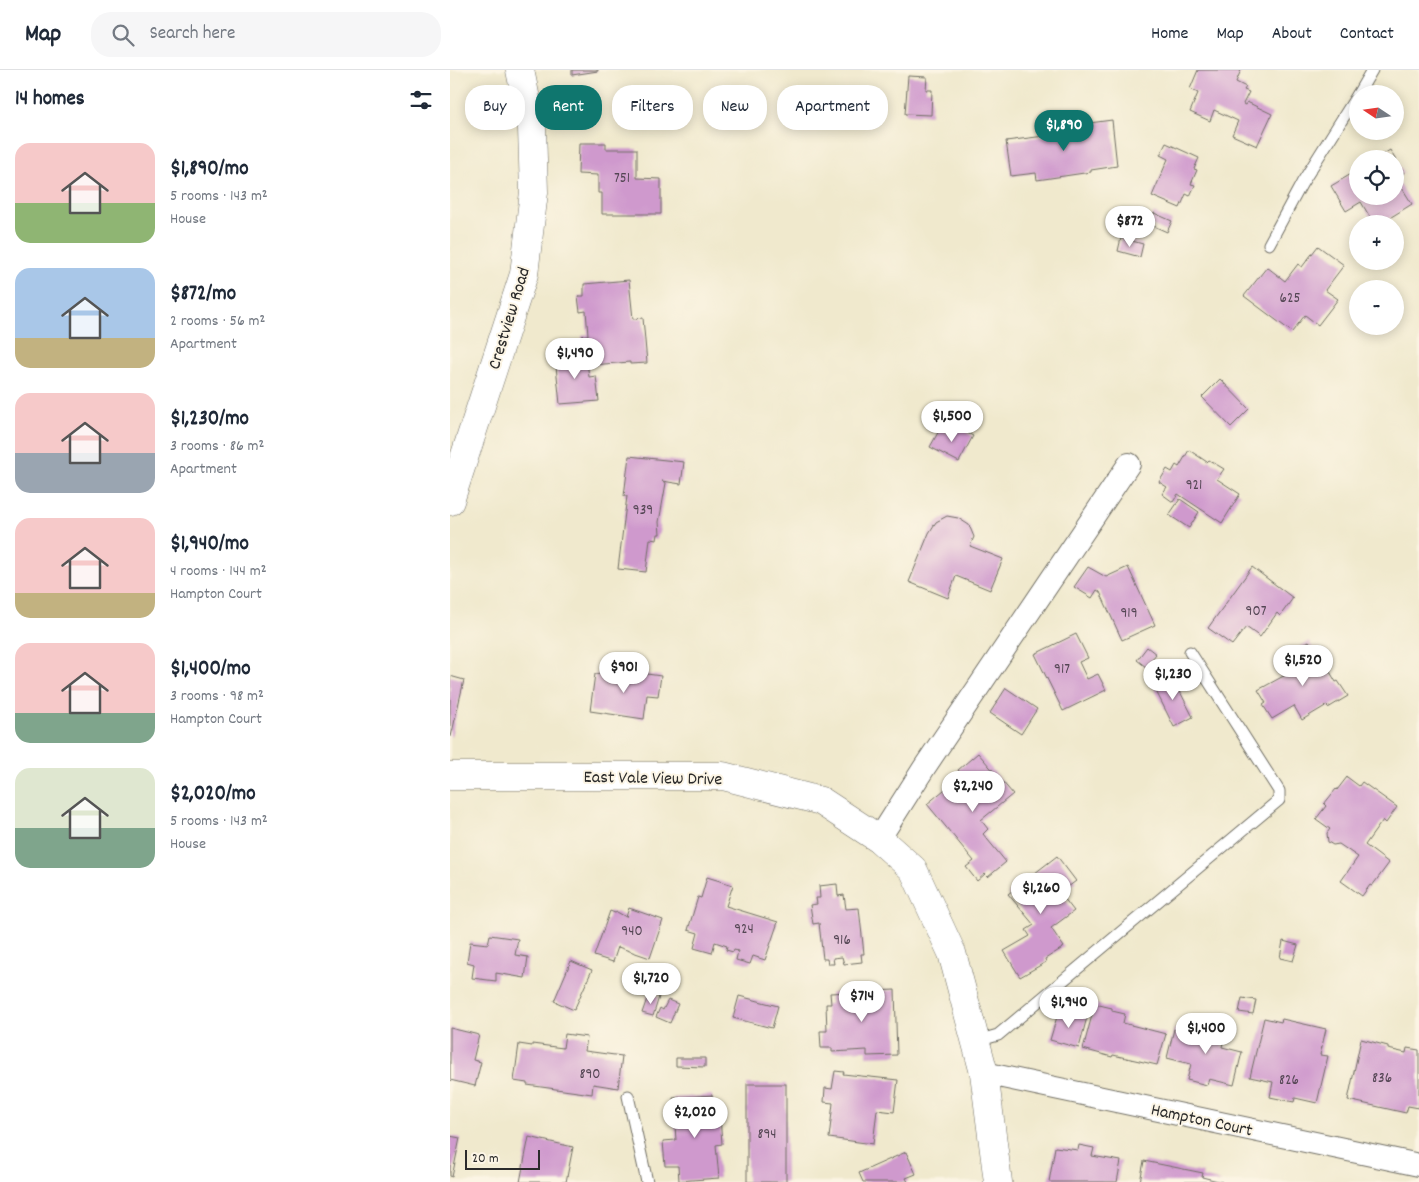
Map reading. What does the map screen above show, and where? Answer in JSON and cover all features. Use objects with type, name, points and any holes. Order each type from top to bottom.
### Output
[{"type":"street","name":"Crestview Road","points":[[450,501],[524,274],[534,192],[532,128],[520,70]]},
{"type":"street","points":[[879,839],[924,768],[1129,464]]},
{"type":"street","name":"East Vale View Drive","points":[[450,776],[723,776],[821,801],[879,839],[913,869],[952,954],[984,1073],[998,1182]]},
{"type":"street","name":"Hampton Court","points":[[984,1073],[1419,1165]]},
{"type":"lane","points":[[1363,85],[1372,70]]},
{"type":"lane","points":[[1269,244],[1302,184],[1349,108]]},
{"type":"lane","points":[[977,1042],[998,1035],[1279,800],[1279,791],[1190,652]]},
{"type":"lane","points":[[628,1096],[646,1182]]},
{"type":"building","points":[[572,70],[598,70],[598,71],[572,75]]},
{"type":"building","points":[[1198,70],[1241,70],[1236,82],[1246,87],[1244,90],[1249,92],[1243,104],[1245,105],[1247,102],[1272,114],[1257,146],[1232,135],[1238,121],[1214,110],[1210,121],[1190,112],[1198,93],[1190,89]]},
{"type":"building","points":[[908,76],[927,77],[926,90],[932,90],[931,115],[905,114]]},
{"type":"building","points":[[1112,120],[1117,166],[1037,180],[1036,173],[1011,176],[1006,141],[1083,131],[1082,124]]},
{"type":"building","points":[[579,143],[606,143],[606,149],[637,149],[637,178],[661,179],[661,214],[602,214],[602,193],[598,193],[598,175],[578,174]]},
{"type":"building","points":[[1166,143],[1199,158],[1194,169],[1197,170],[1191,184],[1195,185],[1190,196],[1186,194],[1180,208],[1152,196],[1168,159],[1160,155]]},
{"type":"building","points":[[1349,175],[1349,205],[1356,205],[1346,211],[1331,186]]},
{"type":"building","points":[[1404,191],[1412,204],[1394,215],[1369,215],[1363,205],[1404,205]]},
{"type":"building","points":[[1154,213],[1172,221],[1167,232],[1149,224]]},
{"type":"building","points":[[1121,238],[1143,244],[1140,257],[1118,251]]},
{"type":"building","points":[[1318,246],[1344,265],[1325,290],[1338,299],[1318,325],[1305,315],[1292,332],[1244,296],[1267,267],[1285,281],[1298,264],[1302,267]]},
{"type":"building","points":[[629,280],[633,319],[643,318],[647,363],[630,364],[630,362],[591,365],[590,351],[583,351],[582,336],[588,335],[586,311],[580,312],[578,296],[584,296],[584,284]]},
{"type":"building","points":[[586,354],[589,377],[596,376],[599,401],[560,404],[555,357]]},
{"type":"building","points":[[1220,379],[1249,409],[1231,427],[1202,397]]},
{"type":"building","points":[[957,427],[973,436],[959,462],[930,447],[940,429],[952,435]]},
{"type":"building","points":[[1189,450],[1207,462],[1209,460],[1224,469],[1217,479],[1240,494],[1222,523],[1178,494],[1173,502],[1162,494],[1167,487],[1159,482],[1167,469],[1172,472],[1176,465],[1179,467]]},
{"type":"building","points":[[629,456],[684,462],[681,484],[662,481],[666,483],[659,522],[660,534],[658,534],[657,540],[650,539],[646,572],[618,569],[627,496],[624,496]]},
{"type":"building","points":[[1180,499],[1199,512],[1189,528],[1169,515]]},
{"type":"building","points":[[947,516],[958,518],[969,525],[974,537],[970,546],[1003,559],[990,590],[956,576],[948,598],[909,582],[929,533],[936,522]]},
{"type":"building","points":[[1088,567],[1106,577],[1128,567],[1155,625],[1122,640],[1100,592],[1097,590],[1092,598],[1074,587]]},
{"type":"building","points":[[1252,567],[1293,598],[1280,616],[1277,613],[1260,637],[1246,627],[1232,645],[1208,628]]},
{"type":"building","points":[[1076,634],[1088,658],[1079,662],[1087,679],[1098,674],[1106,690],[1063,711],[1035,654]]},
{"type":"building","points":[[1309,641],[1336,682],[1338,681],[1348,696],[1328,708],[1327,705],[1302,720],[1294,706],[1272,719],[1263,705],[1266,703],[1258,690],[1300,667],[1291,652]]},
{"type":"building","points":[[1147,647],[1156,654],[1146,667],[1137,660]]},
{"type":"building","points":[[633,672],[661,676],[658,696],[647,695],[644,719],[590,711],[595,674],[631,677]]},
{"type":"building","points":[[450,676],[464,680],[451,737],[450,736]]},
{"type":"building","points":[[1172,676],[1193,717],[1174,727],[1153,685]]},
{"type":"building","points":[[1006,688],[1037,709],[1021,734],[990,713]]},
{"type":"building","points":[[978,753],[1013,794],[981,820],[988,829],[983,834],[1006,862],[988,877],[985,874],[977,881],[966,867],[974,861],[927,804],[961,776],[977,796],[982,792],[979,788],[975,791],[958,770]]},
{"type":"building","points":[[1347,777],[1359,786],[1362,782],[1397,807],[1386,823],[1383,820],[1365,845],[1389,863],[1362,896],[1341,881],[1358,857],[1339,844],[1333,845],[1328,842],[1327,833],[1330,829],[1316,819],[1326,806],[1324,804]]},
{"type":"building","points":[[1057,856],[1076,881],[1060,893],[1074,911],[1051,928],[1064,947],[1045,959],[1046,962],[1020,977],[1004,951],[1030,936],[1026,930],[1034,925],[1008,894]]},
{"type":"building","points":[[707,877],[733,885],[726,906],[778,922],[765,960],[753,956],[750,964],[736,960],[738,951],[726,950],[727,946],[715,942],[712,953],[694,948],[698,933],[688,930],[698,897],[701,898]]},
{"type":"building","points":[[837,884],[838,896],[844,895],[846,909],[859,908],[864,954],[861,954],[862,962],[844,964],[842,957],[833,958],[834,964],[828,964],[827,959],[823,959],[819,923],[813,924],[810,905],[817,904],[816,898],[820,898],[819,886]]},
{"type":"building","points":[[629,908],[663,920],[650,958],[618,947],[613,962],[594,956],[610,911],[617,912],[626,917]]},
{"type":"building","points":[[490,935],[518,939],[515,955],[528,957],[525,978],[496,973],[496,981],[472,978],[474,964],[467,962],[470,942],[488,944]]},
{"type":"building","points":[[1283,941],[1298,945],[1293,961],[1280,958]]},
{"type":"building","points":[[571,961],[592,970],[574,1010],[554,1001]]},
{"type":"building","points":[[895,990],[897,1055],[867,1056],[867,1050],[832,1052],[832,1048],[821,1048],[820,1031],[827,1031],[826,1004],[831,1004],[830,993]]},
{"type":"building","points":[[649,993],[659,997],[653,1016],[642,1013]]},
{"type":"building","points":[[739,996],[778,1006],[772,1028],[733,1018]]},
{"type":"building","points":[[1242,998],[1256,1000],[1253,1014],[1239,1012]]},
{"type":"building","points":[[668,1000],[678,1004],[670,1023],[656,1017],[660,1008],[663,1010]]},
{"type":"building","points":[[1095,1004],[1112,1008],[1112,1011],[1125,1014],[1123,1023],[1166,1034],[1157,1065],[1113,1055],[1112,1057],[1083,1049]]},
{"type":"building","points":[[1059,1010],[1087,1017],[1079,1048],[1050,1040]]},
{"type":"building","points":[[1264,1018],[1281,1022],[1282,1019],[1326,1029],[1320,1055],[1328,1056],[1317,1103],[1295,1098],[1294,1102],[1270,1097],[1273,1082],[1250,1077]]},
{"type":"building","points":[[1200,1023],[1212,1026],[1213,1024],[1220,1025],[1219,1028],[1226,1030],[1222,1047],[1242,1052],[1234,1085],[1209,1079],[1207,1085],[1187,1080],[1191,1064],[1167,1058],[1174,1029],[1197,1035]]},
{"type":"building","points":[[450,1028],[479,1035],[473,1060],[481,1062],[475,1086],[450,1080]]},
{"type":"building","points":[[565,1034],[587,1037],[585,1051],[622,1056],[618,1088],[593,1084],[592,1094],[527,1085],[527,1083],[514,1081],[519,1044],[563,1048]]},
{"type":"building","points":[[1361,1039],[1388,1046],[1388,1049],[1406,1053],[1407,1048],[1419,1050],[1419,1108],[1408,1106],[1406,1113],[1348,1100]]},
{"type":"building","points":[[676,1058],[705,1058],[705,1067],[676,1066]]},
{"type":"building","points":[[835,1071],[844,1072],[843,1074],[898,1080],[894,1112],[877,1110],[873,1144],[829,1138],[833,1103],[824,1102],[825,1088],[832,1089]]},
{"type":"building","points":[[747,1084],[786,1084],[786,1182],[747,1182]]},
{"type":"building","points":[[712,1095],[714,1116],[720,1116],[722,1144],[716,1145],[719,1178],[679,1181],[678,1166],[665,1166],[663,1141],[676,1140],[673,1098]]},
{"type":"building","points":[[450,1136],[460,1138],[452,1177],[450,1176]]},
{"type":"building","points":[[529,1137],[573,1147],[566,1182],[520,1182]]},
{"type":"building","points":[[1079,1145],[1094,1148],[1092,1156],[1121,1161],[1117,1182],[1049,1182],[1055,1147],[1078,1150]]},
{"type":"building","points":[[906,1152],[916,1174],[906,1178],[908,1182],[863,1182],[859,1173]]},
{"type":"building","points":[[1144,1161],[1203,1173],[1202,1177],[1222,1182],[1140,1182]]}]
